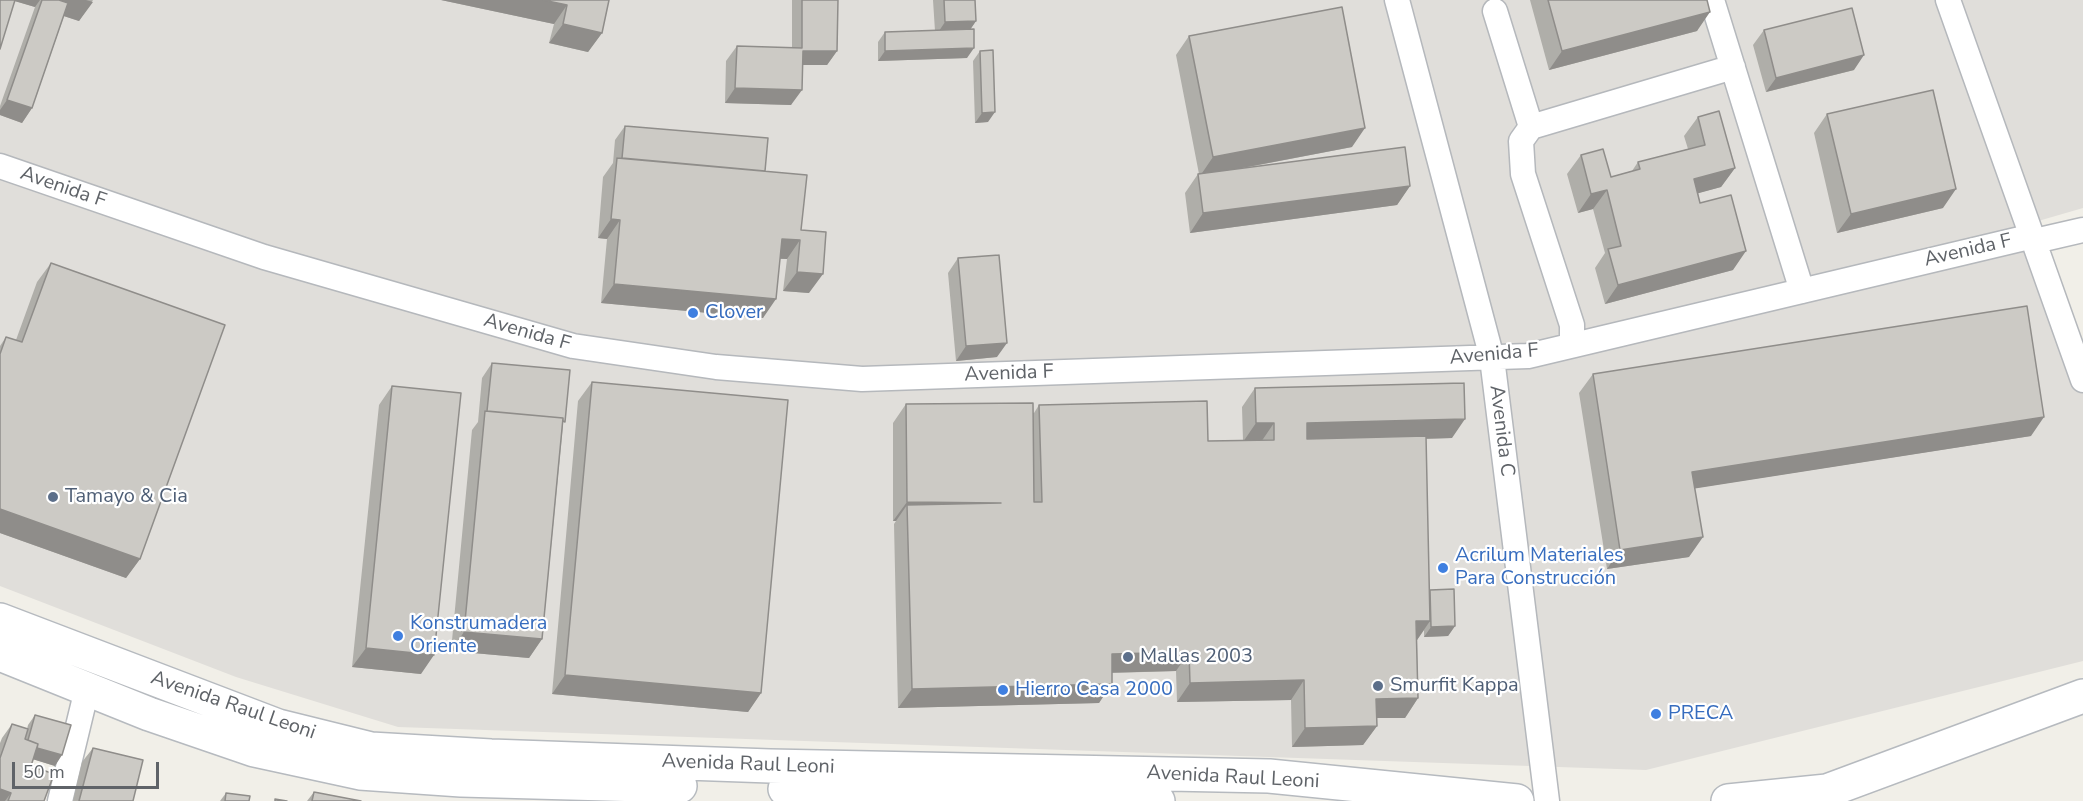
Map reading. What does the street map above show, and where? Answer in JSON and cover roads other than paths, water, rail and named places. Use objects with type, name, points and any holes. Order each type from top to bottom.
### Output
[{"type":"main road","name":"Avenida Raul Leoni","points":[[0,620],[279,726],[371,748],[491,756],[770,766],[1269,776],[1517,801]]},
{"type":"main road","name":"Avenida Raul Leoni","points":[[0,654],[87,689],[254,750],[360,773],[461,780],[1158,801]]},
{"type":"main road","points":[[1728,801],[1799,797],[1827,791],[2083,696]]},
{"type":"street","name":"Avenida C","points":[[1397,0],[1492,358],[1547,801]]},
{"type":"street","points":[[1712,0],[1802,291]]},
{"type":"street","points":[[1948,0],[2081,368]]},
{"type":"street","points":[[1495,11],[1531,127]]},
{"type":"street","points":[[1572,345],[1572,325],[1523,174],[1521,141],[1531,127],[1733,67]]},
{"type":"street","name":"Avenida F","points":[[0,166],[264,257],[573,346],[716,367],[862,379],[1528,356],[2034,238],[2083,230]]},
{"type":"street","points":[[60,801],[87,689]]},
{"type":"place","name":"Clover","points":[[693,313]]},
{"type":"place","name":"Tamayo & Cia","points":[[53,497]]},
{"type":"place","name":"Acrilum Materiales Para Construcción","points":[[1443,568]]},
{"type":"place","name":"Konstrumadera Oriente","points":[[398,636]]},
{"type":"place","name":"Mallas 2003","points":[[1128,657]]},
{"type":"place","name":"Smurfit Kappa","points":[[1378,686]]},
{"type":"place","name":"Hierro Casa 2000","points":[[1003,690]]},
{"type":"place","name":"PRECA","points":[[1656,714]]}]
